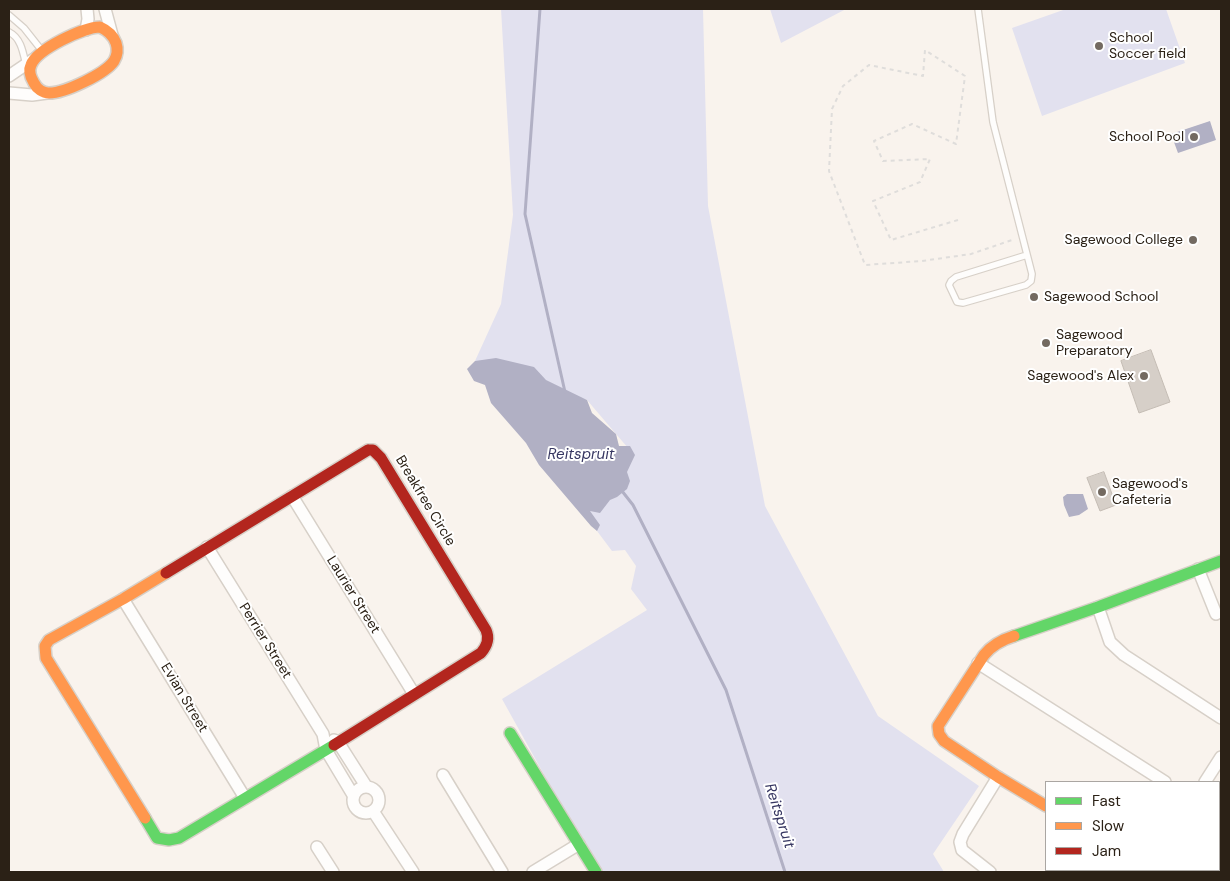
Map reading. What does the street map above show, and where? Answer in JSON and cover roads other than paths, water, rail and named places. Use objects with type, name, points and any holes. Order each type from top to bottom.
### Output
[{"type":"street","points":[[86,30],[87,9]]},
{"type":"street","points":[[9,94],[32,95],[62,91],[104,70],[110,65],[116,55],[117,48],[105,9]]},
{"type":"street","points":[[9,76],[43,52],[86,30],[100,27],[112,35]]},
{"type":"street","points":[[30,62],[32,81],[36,87],[47,93]]},
{"type":"street","name":"Breakfree Circle","points":[[373,450],[381,458],[486,630],[489,640],[487,647],[481,653],[326,750],[179,838],[169,840],[157,838],[51,667],[44,653],[45,646],[49,640],[123,599],[207,546],[292,496],[363,451],[373,450]]},
{"type":"street","name":"Laurier Street","points":[[292,496],[414,694]]},
{"type":"street","name":"Perrier Street","points":[[207,546],[323,734],[326,750],[353,795]]},
{"type":"street","points":[[1045,805],[998,777],[944,740],[939,734],[938,726],[978,663],[990,648],[1002,640],[1098,607],[1221,560]]},
{"type":"street","points":[[1198,569],[1216,614]]},
{"type":"street","name":"Evian Street","points":[[123,599],[245,798]]},
{"type":"street","points":[[1098,607],[1107,636],[1114,646],[1124,655],[1221,718]]},
{"type":"street","points":[[978,663],[1163,781]]},
{"type":"street","points":[[510,733],[596,872]]},
{"type":"street","points":[[323,734],[338,742],[366,786]]},
{"type":"street","points":[[1206,781],[1221,757]]},
{"type":"street","points":[[443,775],[502,872]]},
{"type":"street","points":[[990,872],[962,850],[960,842],[998,777]]},
{"type":"street","points":[[366,786],[374,789],[379,796],[378,804],[373,811],[368,813],[359,811],[353,804],[353,795],[358,788],[366,786]]},
{"type":"street","points":[[373,811],[413,872]]},
{"type":"street","points":[[533,872],[579,844]]},
{"type":"street","points":[[317,847],[333,872]]},
{"type":"lane","points":[[978,9],[993,122],[1032,274],[1030,281],[1026,285],[963,303],[957,302],[950,285],[951,281],[1027,255]]},
{"type":"lane","points":[[9,15],[24,28],[43,52]]},
{"type":"lane","points":[[9,32],[14,35],[30,62]]},
{"type":"water","name":"School Pool","points":[[1210,121],[1216,140],[1178,153],[1171,134]]},
{"type":"water","name":"Reitspruit","points":[[496,358],[534,367],[546,380],[587,400],[592,413],[616,434],[619,446],[630,446],[635,455],[627,472],[630,481],[627,489],[610,500],[600,513],[590,511],[600,525],[597,531],[539,465],[526,443],[491,403],[485,385],[474,381],[467,369],[475,361]]},
{"type":"water","points":[[1067,494],[1083,494],[1088,509],[1079,515],[1069,517],[1063,497]]},
{"type":"waterway","name":"Reitspruit","points":[[540,9],[525,214],[565,392]]},
{"type":"waterway","name":"Reitspruit","points":[[622,491],[633,505],[726,690],[785,872]]},
{"type":"place","name":"School Soccer field","points":[[1099,46]]},
{"type":"place","name":"School Pool","points":[[1194,137]]},
{"type":"place","name":"Sagewood College","points":[[1193,240]]},
{"type":"place","name":"Sagewood School","points":[[1034,297]]},
{"type":"place","name":"Sagewood Preparatory","points":[[1046,343]]},
{"type":"place","name":"Sagewood's Alex","points":[[1144,376]]},
{"type":"place","name":"Sagewood's Cafeteria","points":[[1102,492]]}]
